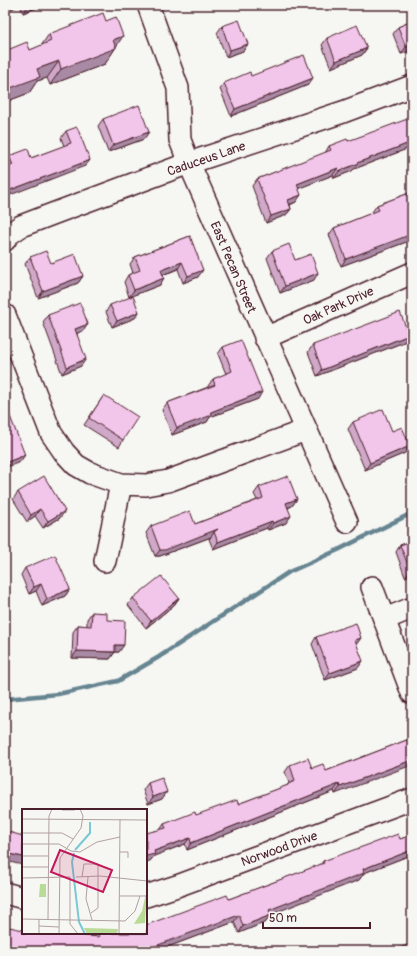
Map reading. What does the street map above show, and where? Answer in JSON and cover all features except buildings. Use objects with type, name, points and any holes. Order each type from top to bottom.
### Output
[{"type":"street","name":"East Pecan Street","points":[[148,5],[178,88],[180,140],[265,338],[347,522]]},
{"type":"street","name":"Caduceus Lane","points":[[5,240],[8,235],[21,226],[189,163],[331,116],[412,86]]},
{"type":"street","name":"Oak Park Drive","points":[[265,338],[412,273]]},
{"type":"street","points":[[5,315],[51,433],[59,446],[76,465],[90,473],[121,484],[146,485],[168,480],[306,430]]},
{"type":"street","points":[[105,561],[121,484]]},
{"type":"street","points":[[372,587],[385,618],[412,693]]},
{"type":"street","points":[[385,618],[412,608]]},
{"type":"street","name":"Norwood Drive","points":[[147,896],[412,799]]},
{"type":"street","points":[[5,893],[22,898]]},
{"type":"waterway","points":[[5,699],[58,694],[118,681],[159,657],[289,572],[338,550],[412,513]]}]
